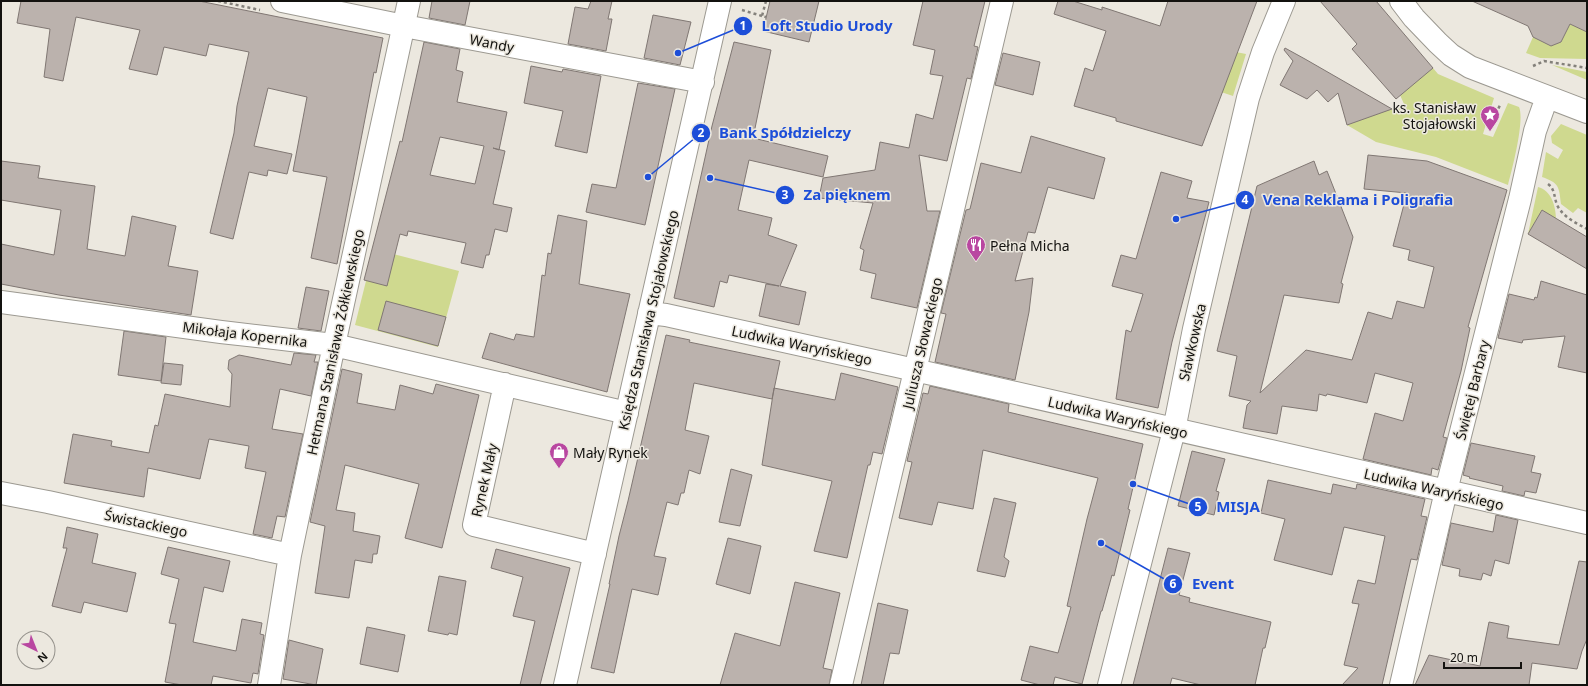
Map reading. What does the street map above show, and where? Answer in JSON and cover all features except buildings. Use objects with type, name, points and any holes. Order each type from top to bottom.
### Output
[{"type":"street","name":"Hetmana Stanisława Żółkiewskiego","points":[[269,685],[290,555],[409,1]]},
{"type":"street","name":"Księdza Stanisława Stojałowskiego","points":[[566,685],[594,554],[703,82],[720,1]]},
{"type":"street","name":"Juliusza Słowackiego","points":[[841,685],[1002,1]]},
{"type":"street","name":"Sławkowska","points":[[1109,685],[1174,430],[1194,329],[1248,98],[1263,52],[1284,1]]},
{"type":"street","points":[[1401,1],[1414,18],[1451,55],[1470,67],[1587,112]]},
{"type":"street","name":"Wandy","points":[[273,6],[404,26],[703,82]]},
{"type":"street","name":"Świętej Barbary","points":[[1401,685],[1446,491],[1536,130],[1547,97]]},
{"type":"street","name":"Mikołaja Kopernika","points":[[1,302],[221,332],[334,345],[627,413]]},
{"type":"street","name":"Ludwika Waryńskiego","points":[[649,313],[666,315],[916,370],[1587,523]]},
{"type":"street","name":"Rynek Mały","points":[[505,384],[474,525],[594,554]]},
{"type":"street","name":"Świstackiego","points":[[1,493],[290,555]]},
{"type":"path","points":[[218,1],[273,6]]},
{"type":"path","points":[[762,16],[766,1]]},
{"type":"path","points":[[749,12],[766,17]]},
{"type":"path","points":[[1496,114],[1501,100]]},
{"type":"path","points":[[1550,186],[1561,211],[1568,218],[1587,229]]},
{"type":"path","points":[[1582,227],[1587,225]]},
{"type":"green space","points":[[1570,24],[1587,32],[1587,59],[1540,58],[1526,53],[1533,37],[1551,46],[1561,42]]},
{"type":"green space","points":[[1236,52],[1246,54],[1233,96],[1221,92]]},
{"type":"green space","points":[[1552,65],[1587,72],[1587,80]]},
{"type":"green space","points":[[1433,68],[1438,74],[1494,98],[1483,134],[1493,137],[1508,103],[1519,107],[1519,133],[1508,185],[1436,157],[1376,142],[1347,125],[1404,104],[1400,95]]},
{"type":"green space","points":[[1561,124],[1587,135],[1587,213],[1578,208],[1573,213],[1561,204],[1559,189],[1555,183],[1542,177],[1546,152],[1558,159],[1563,150],[1552,143],[1551,136]]},
{"type":"green space","points":[[1538,187],[1546,191],[1552,199],[1556,219],[1542,210],[1528,234]]},
{"type":"green space","points":[[374,249],[459,271],[438,347],[355,325]]},
{"type":"place","name":"Loft Studio Urody","points":[[678,53]]},
{"type":"place","name":"ks. Stanisław Stojałowski","points":[[1490,132]]},
{"type":"place","name":"Bank Spółdzielczy","points":[[648,177]]},
{"type":"place","name":"Za pięknem","points":[[710,178]]},
{"type":"place","name":"Vena Reklama i Poligrafia","points":[[1176,219]]},
{"type":"place","name":"Pełna Micha","points":[[976,262]]},
{"type":"place","name":"Mały Rynek","points":[[559,469]]},
{"type":"place","name":"MISJA","points":[[1133,484]]},
{"type":"place","name":"Event","points":[[1101,543]]}]
